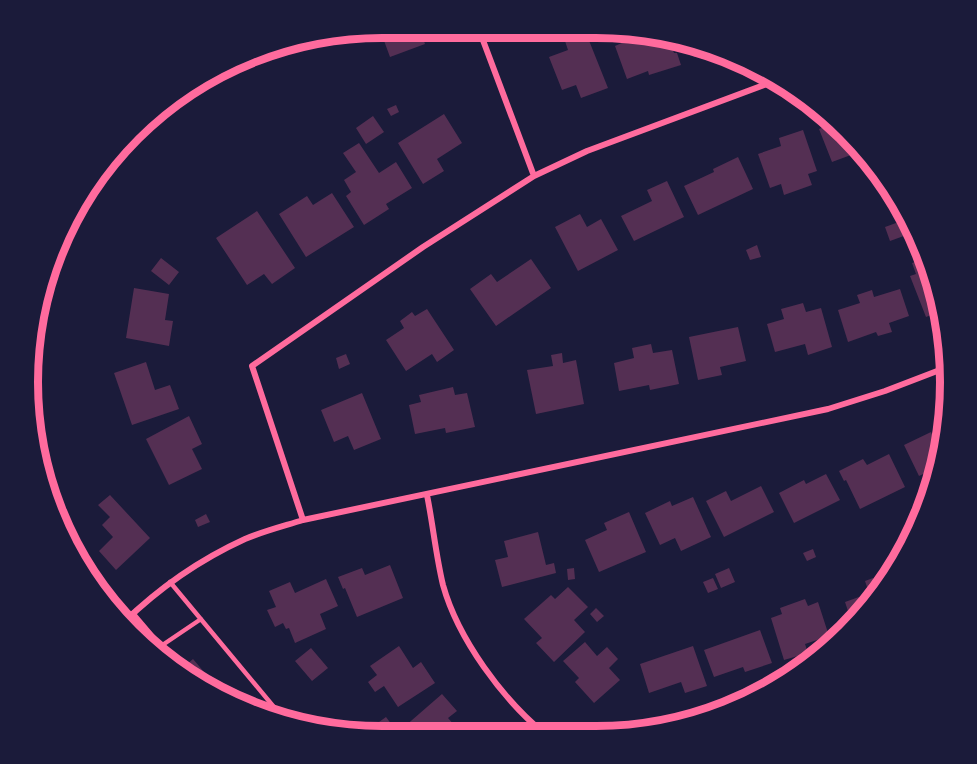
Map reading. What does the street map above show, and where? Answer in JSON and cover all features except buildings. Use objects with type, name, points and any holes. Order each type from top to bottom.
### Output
[{"type":"street","points":[[482,38],[534,177]]},
{"type":"street","points":[[303,520],[252,366],[423,247],[534,177],[598,147],[767,84]]},
{"type":"street","points":[[130,616],[146,600],[170,582],[211,556],[247,538],[303,520],[828,409],[939,370]]},
{"type":"street","points":[[428,495],[443,585],[459,630],[498,684],[535,726]]},
{"type":"lane","points":[[170,582],[276,710]]},
{"type":"lane","points":[[133,613],[161,646]]},
{"type":"lane","points":[[161,646],[201,619]]}]
